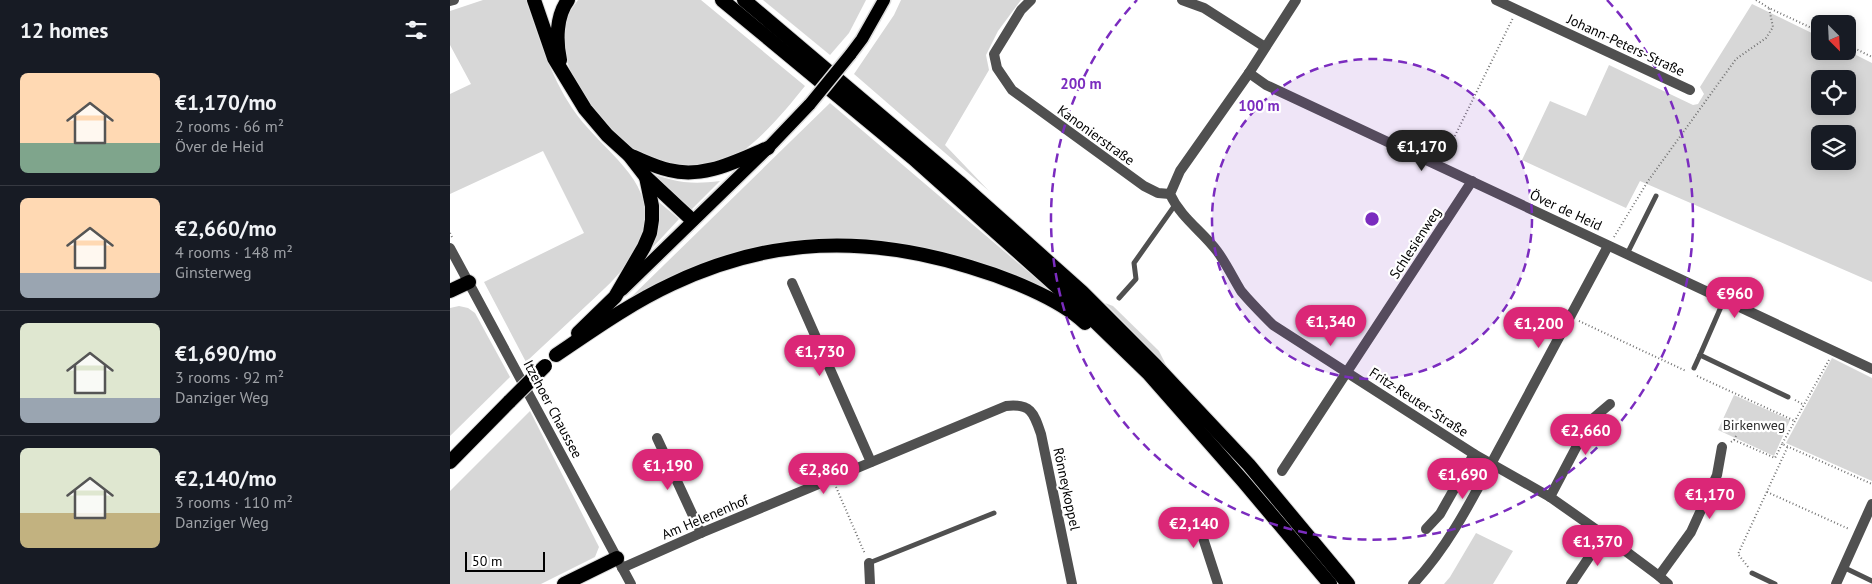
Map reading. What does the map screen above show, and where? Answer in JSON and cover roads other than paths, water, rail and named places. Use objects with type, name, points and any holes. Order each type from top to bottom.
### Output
[{"type":"highway","points":[[534,0],[554,58],[585,109],[607,135],[629,154],[646,177],[692,220]]},
{"type":"highway","points":[[564,72],[558,43],[559,25],[564,5],[568,0]]},
{"type":"highway","points":[[717,0],[727,4],[913,158],[1083,310],[1148,373],[1330,584]]},
{"type":"highway","points":[[744,0],[959,182],[1082,292],[1156,366],[1249,465],[1348,584]]},
{"type":"highway","points":[[748,0],[766,19]]},
{"type":"highway","points":[[629,154],[668,170],[683,173],[718,169],[768,148]]},
{"type":"highway","points":[[450,462],[615,297],[644,247],[650,232],[652,206],[646,177]]},
{"type":"highway","points":[[556,355],[627,308],[671,284],[713,266],[774,251],[810,246],[845,245],[916,252],[987,272],[1019,285],[1078,317],[1120,356],[1148,373]]},
{"type":"highway","points":[[450,291],[469,282]]},
{"type":"highway","points":[[564,584],[620,563]]},
{"type":"main road","points":[[615,297],[768,148],[810,104],[862,39],[884,0]]},
{"type":"street","points":[[450,1],[454,0]]},
{"type":"street","name":"Kanonierstraße","points":[[1031,0],[1020,10],[994,54],[997,68],[1012,90],[1144,186],[1158,193],[1170,194]]},
{"type":"street","points":[[1182,0],[1204,8],[1265,47]]},
{"type":"street","points":[[1170,194],[1180,171],[1249,73],[1296,0]]},
{"type":"street","name":"Johann-Peters-Straße","points":[[1496,0],[1690,90]]},
{"type":"street","name":"Över de Heid","points":[[1249,73],[1266,85],[1872,369]]},
{"type":"street","name":"Schlesienweg","points":[[1282,471],[1472,181]]},
{"type":"street","name":"Fritz-Reuter-Straße","points":[[1170,194],[1175,205],[1185,218],[1217,251],[1241,290],[1273,325],[1474,454],[1550,497],[1668,584]]},
{"type":"street","points":[[1413,584],[1432,564],[1451,534],[1491,464],[1608,246]]},
{"type":"street","name":"Itzehoer Chaussee","points":[[450,248],[631,584]]},
{"type":"street","points":[[792,283],[871,462]]},
{"type":"street","points":[[1550,497],[1590,421],[1610,404]]},
{"type":"street","name":"Am Helenenhof","points":[[620,563],[701,533],[1006,406],[1023,406]]},
{"type":"street","name":"Rönneykoppel","points":[[1023,406],[1036,417],[1041,434],[1072,584]]},
{"type":"street","points":[[657,438],[701,533]]},
{"type":"street","points":[[1659,576],[1691,532],[1717,475],[1722,447]]},
{"type":"street","points":[[1426,529],[1440,514],[1474,454]]},
{"type":"street","points":[[1836,584],[1872,504]]},
{"type":"street","points":[[1214,519],[1202,535],[1218,584]]},
{"type":"street","points":[[1571,584],[1604,535]]},
{"type":"street","points":[[869,563],[870,584]]},
{"type":"lane","points":[[1627,254],[1656,196]]},
{"type":"lane","points":[[1119,298],[1136,279],[1134,263],[1175,205]]},
{"type":"lane","points":[[1694,368],[1724,300]]},
{"type":"lane","points":[[1700,355],[1788,397]]},
{"type":"lane","points":[[869,563],[994,513]]},
{"type":"lane","points":[[1843,567],[1872,581]]},
{"type":"lane","points":[[1752,573],[1775,584]]},
{"type":"park label","name":"Birkenweg","points":[[1754,425]]}]
